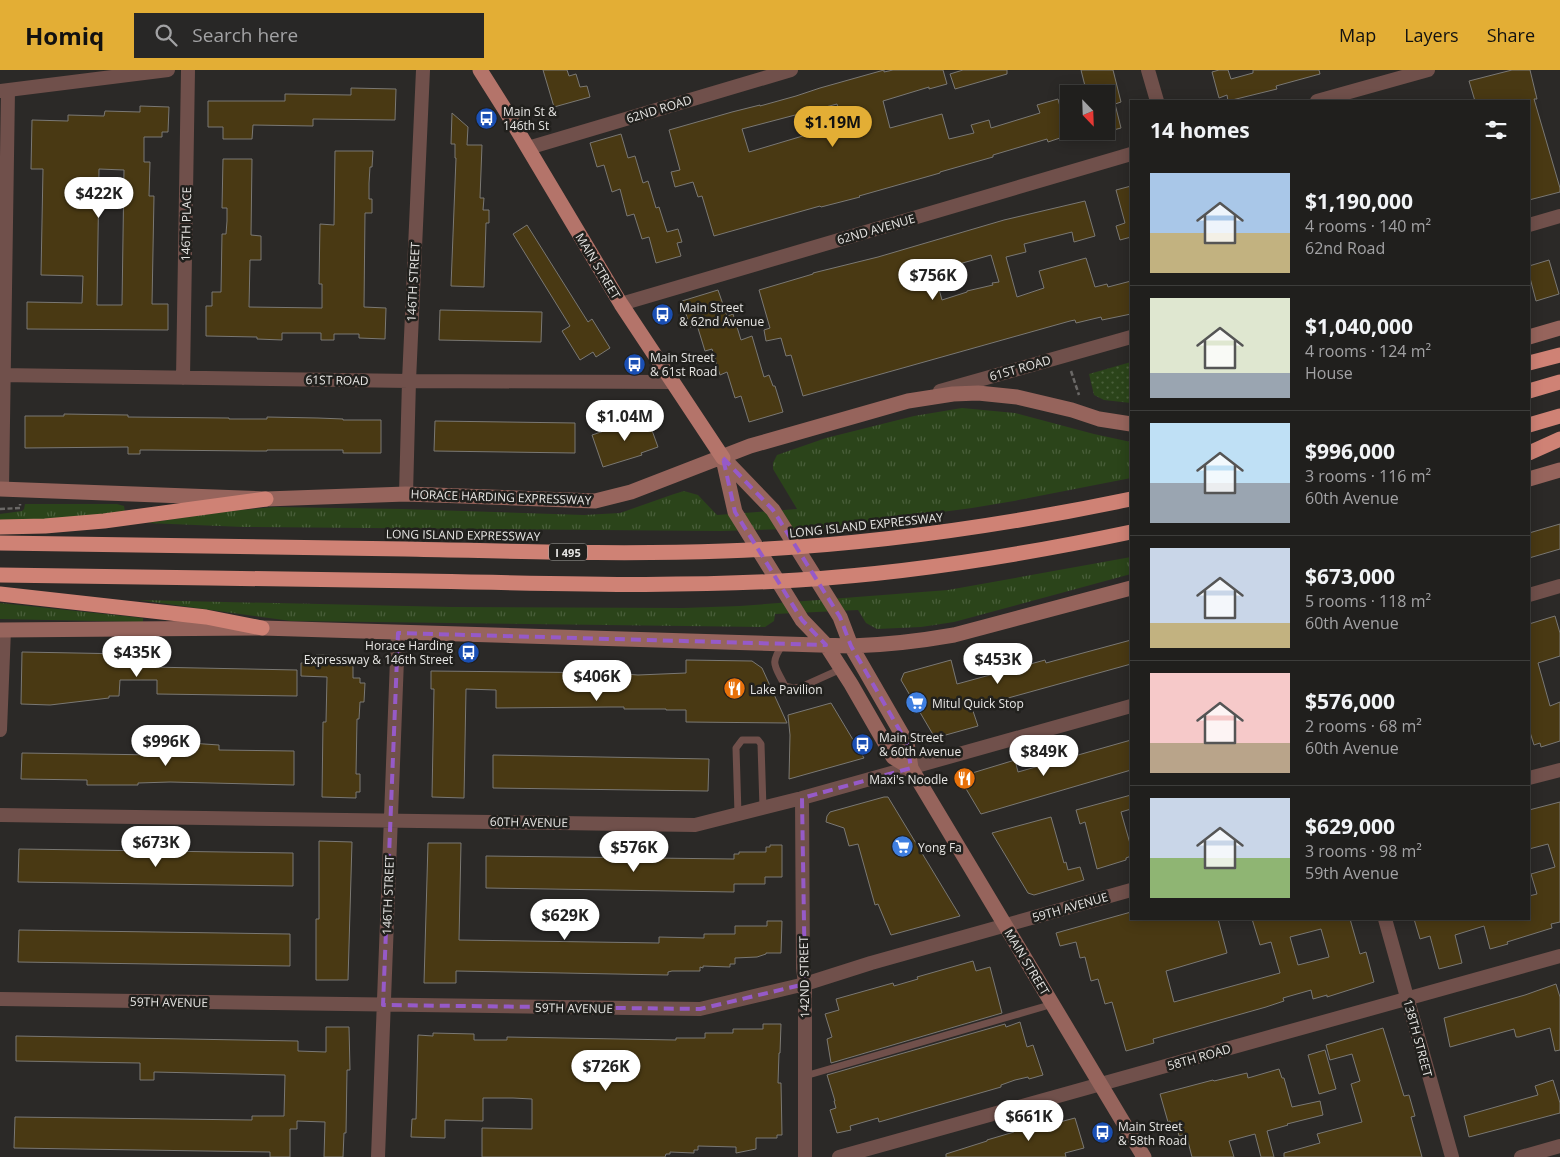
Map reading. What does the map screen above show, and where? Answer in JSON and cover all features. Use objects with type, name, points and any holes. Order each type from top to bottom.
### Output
[{"type":"highway","points":[[1530,363],[1560,355]]},
{"type":"highway","points":[[1530,391],[1560,382]]},
{"type":"highway","points":[[1530,425],[1560,416]]},
{"type":"highway","points":[[1530,453],[1560,439]]},
{"type":"highway","points":[[0,527],[45,526],[104,521],[266,499]]},
{"type":"highway","name":"LONG ISLAND EXPRESSWAY","points":[[0,543],[580,552],[726,551],[824,545],[939,533],[1048,516],[1130,499]]},
{"type":"highway","points":[[0,576],[633,584],[748,582],[808,579],[970,561],[1063,546],[1130,532]]},
{"type":"highway","points":[[0,594],[206,617],[262,628]]},
{"type":"main road","name":"MAIN STREET","points":[[480,70],[620,304],[723,458],[773,510],[840,618],[851,646],[907,743],[911,768],[1144,1157]]},
{"type":"main road","points":[[1530,337],[1560,328]]},
{"type":"main road","name":"HORACE HARDING EXPRESSWAY","points":[[1,489],[266,499],[406,494],[595,501],[631,492],[750,446],[908,401],[953,394],[998,394],[1043,402],[1099,418],[1130,424]]},
{"type":"main road","name":"MAIN STREET","points":[[723,458],[735,512],[802,620],[826,645],[893,757],[911,768]]},
{"type":"main road","points":[[1530,479],[1560,470]]},
{"type":"main road","points":[[2,630],[262,628],[874,646],[954,635],[1130,588]]},
{"type":"street","points":[[1,489],[4,90],[168,70]]},
{"type":"street","name":"146TH PLACE","points":[[183,378],[188,70]]},
{"type":"street","name":"146TH STREET","points":[[406,494],[409,381],[423,70]]},
{"type":"street","name":"62ND ROAD","points":[[528,148],[791,70]]},
{"type":"street","points":[[1148,70],[1157,100]]},
{"type":"street","points":[[1321,100],[1428,70]]},
{"type":"street","name":"62ND AVENUE","points":[[620,304],[1130,154]]},
{"type":"street","points":[[1530,225],[1560,216]]},
{"type":"street","name":"61ST ROAD","points":[[908,401],[1130,337]]},
{"type":"street","name":"61ST ROAD","points":[[2,375],[409,381],[673,382]]},
{"type":"street","points":[[1530,595],[1560,586]]},
{"type":"street","points":[[0,730],[2,630]]},
{"type":"street","name":"146TH STREET","points":[[378,1157],[398,633]]},
{"type":"street","name":"60TH AVENUE","points":[[0,815],[694,825],[802,798],[1130,706]]},
{"type":"street","points":[[1530,778],[1560,770]]},
{"type":"street","name":"142ND STREET","points":[[802,798],[805,1157]]},
{"type":"street","name":"59TH AVENUE","points":[[0,999],[700,1009],[805,984],[1130,890]]},
{"type":"street","name":"138TH STREET","points":[[1385,920],[1452,1157]]},
{"type":"street","name":"58TH ROAD","points":[[839,1157],[1560,956]]},
{"type":"street","points":[[1521,1157],[1560,1146]]},
{"type":"lane","points":[[783,644],[776,655],[774,663],[785,686],[801,687],[840,669]]},
{"type":"lane","points":[[738,814],[736,748],[739,742],[744,739],[758,740],[761,744],[763,808]]},
{"type":"lane","points":[[804,1076],[1052,1004]]},
{"type":"path","points":[[1071,371],[1079,396]]},
{"type":"path","points":[[0,508],[20,508],[20,503]]},
{"type":"highlighted area","points":[[723,458],[773,510],[840,617],[851,646],[907,743],[911,768],[802,798],[805,984],[700,1009],[383,1005],[398,633],[826,645],[802,620],[735,512]]},
{"type":"green space","points":[[1130,362],[1130,403],[1104,400],[1094,395],[1089,374]]},
{"type":"green space","points":[[962,408],[1015,413],[1130,442],[1130,478],[972,508],[822,528],[720,531],[243,527],[147,523],[229,511],[275,507],[584,515],[620,513],[684,491],[698,495],[717,515],[797,509],[773,469],[773,463],[777,455],[826,438],[914,416]]},
{"type":"green space","points":[[25,504],[117,504],[124,506],[125,512],[50,522],[0,521],[0,514],[22,511]]},
{"type":"green space","points":[[1130,557],[1130,574],[954,622],[921,627],[877,629],[866,623],[858,610],[775,614],[774,621],[765,627],[291,621],[139,600],[451,607],[683,608],[740,606],[948,590]]},
{"type":"green space","points":[[0,603],[143,618],[143,622],[0,619]]},
{"type":"building","points":[[543,70],[567,70],[569,76],[576,74],[580,87],[587,86],[590,97],[554,107]]},
{"type":"building","points":[[884,70],[884,72],[893,70],[943,70],[947,84],[929,89],[929,87],[883,101],[890,128],[942,114],[949,139],[974,133],[971,125],[989,120],[991,128],[1040,113],[1037,105],[1058,99],[1060,106],[1060,138],[1048,142],[1047,139],[860,197],[820,206],[714,236],[702,196],[698,197],[693,182],[675,187],[671,172],[680,170],[669,130]],"holes":[[[837,104],[843,124],[749,152],[742,129]]]},
{"type":"building","points":[[963,70],[1007,70],[1007,74],[955,89],[950,74]]},
{"type":"building","points":[[1081,70],[1113,70],[1121,102],[1115,104],[1115,85],[1085,85]]},
{"type":"building","points":[[1228,70],[1231,79],[1253,73],[1253,70],[1319,70],[1320,74],[1276,86],[1277,89],[1228,100],[1227,95],[1219,98],[1212,72]]},
{"type":"building","points":[[1512,70],[1530,70],[1537,99],[1534,99],[1560,192],[1530,200],[1530,100],[1475,100],[1469,81]]},
{"type":"building","points":[[351,88],[396,89],[395,120],[313,119],[313,126],[253,125],[252,139],[223,139],[223,127],[208,127],[208,101],[285,101],[285,94],[351,95]]},
{"type":"building","points":[[1115,104],[1121,128],[1115,130]]},
{"type":"building","points":[[140,106],[169,107],[168,132],[162,132],[162,137],[144,137],[144,162],[150,162],[149,196],[154,196],[152,304],[168,304],[168,330],[27,329],[27,302],[82,303],[83,276],[41,275],[43,169],[31,169],[32,120],[68,121],[68,115],[104,116],[105,111],[140,112]],"holes":[[[99,169],[124,170],[122,305],[97,305]]]},
{"type":"building","points":[[452,113],[468,127],[467,145],[482,145],[480,198],[484,198],[483,210],[489,210],[489,223],[486,223],[484,287],[451,286],[456,158],[455,144],[451,144]]},
{"type":"building","points":[[621,134],[628,158],[635,156],[643,183],[648,181],[656,208],[659,207],[667,232],[678,229],[682,242],[677,243],[681,256],[656,263],[649,237],[642,239],[634,214],[627,216],[620,189],[612,192],[604,165],[597,167],[590,143]]},
{"type":"building","points":[[335,151],[373,151],[369,183],[369,199],[372,199],[372,213],[365,213],[364,307],[386,308],[385,339],[359,338],[359,334],[334,334],[334,340],[321,340],[321,333],[282,333],[282,340],[257,339],[257,337],[206,336],[206,306],[212,306],[212,292],[221,292],[222,234],[226,234],[227,221],[227,208],[222,208],[223,159],[252,159],[251,235],[261,236],[261,260],[250,260],[249,307],[322,308],[322,284],[319,284],[320,224],[334,225]]},
{"type":"building","points":[[1130,186],[1130,237],[1120,240],[1116,226],[1125,223],[1116,190]]},
{"type":"building","points":[[1085,201],[1095,236],[1074,242],[1072,232],[1024,244],[1026,252],[1006,257],[1017,297],[1044,288],[1039,271],[1086,258],[1095,287],[1107,284],[1108,287],[1130,281],[1130,314],[1102,320],[1101,317],[1076,323],[1075,320],[1070,321],[803,396],[791,355],[786,356],[781,338],[766,341],[764,330],[770,328],[759,290],[813,273],[878,257],[1004,220]],"holes":[[[991,255],[999,282],[992,283],[993,285],[967,291],[942,300],[934,271]]]},
{"type":"building","points":[[527,225],[588,322],[592,319],[610,348],[596,357],[593,352],[580,360],[562,331],[570,326],[513,234]]},
{"type":"building","points":[[1549,260],[1559,294],[1536,301],[1530,278],[1530,266]]},
{"type":"building","points":[[718,290],[727,316],[733,314],[741,340],[752,336],[764,377],[769,375],[773,386],[775,386],[783,412],[749,422],[741,396],[735,398],[727,372],[720,375],[712,349],[705,351],[697,325],[690,327],[682,301]]},
{"type":"building","points":[[440,310],[542,312],[541,342],[439,340]]},
{"type":"building","points":[[64,414],[229,419],[267,419],[267,417],[381,420],[381,453],[343,453],[343,450],[140,450],[140,454],[128,454],[128,447],[25,448],[25,416],[64,416]]},
{"type":"building","points":[[644,415],[647,422],[649,422],[658,447],[641,453],[642,455],[603,467],[592,435],[631,422],[630,420]]},
{"type":"building","points":[[435,421],[575,423],[575,453],[434,451]]},
{"type":"building","points":[[1560,524],[1560,549],[1530,558],[1530,533]]},
{"type":"building","points":[[1555,616],[1560,633],[1560,656],[1538,663],[1550,706],[1560,702],[1560,741],[1541,747],[1540,743],[1534,745],[1530,732],[1530,624]]},
{"type":"building","points":[[1130,640],[1130,664],[972,708],[978,726],[935,738],[901,680],[904,673],[951,660],[957,684],[1045,660],[1046,663]]},
{"type":"building","points":[[22,652],[129,654],[129,656],[137,656],[136,660],[150,660],[150,667],[297,670],[297,696],[157,694],[157,680],[120,680],[119,696],[50,705],[21,704]]},
{"type":"building","points":[[316,655],[353,656],[353,678],[360,678],[360,683],[365,683],[364,702],[360,702],[359,719],[357,719],[356,774],[360,774],[360,792],[356,792],[356,798],[322,797],[323,722],[326,722],[327,677],[301,676],[301,663],[316,663]]},
{"type":"building","points":[[686,660],[752,661],[762,668],[787,723],[686,722],[686,710],[624,709],[624,707],[496,708],[496,690],[466,689],[464,798],[432,797],[434,689],[431,689],[431,671],[624,673],[638,675],[686,673]]},
{"type":"building","points":[[831,703],[864,758],[789,779],[790,735],[788,715]]},
{"type":"building","points":[[1130,740],[1130,770],[981,814],[959,777],[1015,760],[1018,772]]},
{"type":"building","points":[[176,744],[219,745],[219,750],[294,751],[294,785],[170,782],[138,783],[138,785],[87,785],[87,780],[21,779],[22,753],[159,755],[159,750],[175,750]]},
{"type":"building","points":[[493,755],[709,759],[708,791],[493,788]]},
{"type":"building","points":[[1130,795],[1130,809],[1121,812],[1130,844],[1130,856],[1126,860],[1097,869],[1085,822],[1080,824],[1076,810]]},
{"type":"building","points":[[888,797],[960,916],[891,935],[878,904],[875,905],[858,844],[849,846],[844,828],[826,822],[830,812]]},
{"type":"building","points":[[1560,802],[1560,922],[1551,924],[1552,928],[1490,949],[1484,926],[1455,935],[1462,963],[1439,969],[1430,936],[1420,939],[1414,920],[1530,920],[1530,896],[1537,894],[1531,874],[1555,867],[1548,844],[1530,849],[1530,810]]},
{"type":"building","points":[[1051,817],[1064,863],[1066,862],[1068,870],[1080,867],[1084,880],[1034,895],[1028,893],[992,833]]},
{"type":"building","points":[[319,841],[352,842],[348,980],[316,980],[316,919],[319,919]]},
{"type":"building","points":[[428,843],[461,843],[459,940],[659,943],[659,937],[704,938],[704,934],[735,934],[735,926],[767,926],[767,921],[782,921],[781,953],[766,953],[757,957],[735,958],[735,964],[730,964],[730,967],[703,966],[703,968],[700,967],[700,971],[672,971],[668,972],[668,975],[456,971],[456,983],[424,983]]},
{"type":"building","points":[[770,845],[782,845],[782,877],[765,877],[765,884],[734,884],[734,892],[486,888],[486,856],[734,859],[734,854],[739,854],[739,852],[766,852],[766,847],[770,847]]},
{"type":"building","points":[[19,849],[293,853],[293,886],[18,882]]},
{"type":"building","points":[[1130,912],[1130,920],[1218,920],[1227,953],[1166,971],[1174,1002],[1280,973],[1271,942],[1260,945],[1252,920],[1350,920],[1360,954],[1366,952],[1374,982],[1327,997],[1327,995],[1313,999],[1311,990],[1283,998],[1284,1001],[1266,1007],[1153,1039],[1154,1043],[1126,1051],[1112,1002],[1105,1004],[1098,979],[1091,981],[1085,957],[1080,958],[1076,942],[1060,946],[1056,933]],"holes":[[[1321,929],[1329,957],[1298,965],[1290,937]]]},
{"type":"building","points":[[19,930],[290,934],[290,966],[18,962]]},
{"type":"building","points":[[973,961],[976,971],[990,967],[1002,1013],[831,1063],[827,1039],[832,1037],[825,1014],[839,1010],[836,999],[893,983],[894,986],[918,979],[917,977]]},
{"type":"building","points":[[1556,984],[1560,997],[1560,1050],[1555,1051],[1550,1028],[1519,1037],[1516,1037],[1514,1029],[1450,1047],[1444,1018],[1525,995]]},
{"type":"building","points":[[1020,1022],[1027,1047],[1033,1045],[1043,1075],[1015,1080],[1001,1085],[1001,1087],[879,1122],[878,1118],[850,1126],[851,1130],[837,1133],[830,1110],[836,1108],[835,1101],[827,1075],[1005,1024],[1006,1027]]},
{"type":"building","points":[[763,1024],[781,1024],[778,1083],[781,1083],[782,1135],[777,1135],[777,1138],[756,1138],[756,1149],[736,1153],[736,1147],[698,1146],[698,1150],[694,1150],[694,1153],[670,1152],[665,1157],[482,1157],[482,1128],[532,1129],[532,1099],[513,1098],[483,1098],[483,1121],[445,1120],[445,1138],[411,1137],[412,1119],[416,1119],[418,1035],[433,1036],[433,1033],[474,1034],[474,1040],[507,1040],[507,1037],[676,1040],[676,1038],[705,1038],[705,1033],[733,1033],[733,1029],[763,1029]]},
{"type":"building","points":[[326,1027],[349,1027],[350,1070],[347,1070],[346,1133],[344,1133],[343,1157],[324,1157],[325,1122],[297,1121],[297,1129],[290,1129],[290,1157],[270,1157],[270,1152],[14,1148],[15,1117],[252,1120],[252,1116],[284,1116],[285,1075],[154,1072],[154,1080],[140,1080],[140,1063],[16,1061],[16,1036],[298,1041],[298,1051],[326,1052]]},
{"type":"building","points":[[1383,1028],[1404,1096],[1409,1095],[1415,1116],[1411,1117],[1422,1157],[1284,1157],[1284,1153],[1320,1143],[1317,1134],[1362,1122],[1351,1084],[1360,1081],[1352,1054],[1330,1060],[1326,1045]]},
{"type":"building","points":[[1325,1050],[1336,1089],[1319,1094],[1308,1055]]},
{"type":"building","points":[[1279,1069],[1282,1078],[1284,1078],[1292,1107],[1320,1101],[1323,1115],[1267,1131],[1274,1157],[1261,1157],[1255,1134],[1229,1141],[1234,1157],[1192,1157],[1186,1134],[1179,1136],[1177,1128],[1172,1129],[1170,1121],[1168,1122],[1160,1094],[1213,1080],[1247,1073],[1248,1078]]},
{"type":"building","points":[[1553,1080],[1560,1103],[1560,1113],[1469,1137],[1464,1116],[1538,1095],[1535,1086]]},
{"type":"building","points":[[1021,1115],[1025,1131],[1075,1118],[1084,1148],[1065,1153],[1066,1157],[946,1157],[946,1154],[1014,1132],[1010,1118]]},
{"type":"place","name":"Main St & 146th St","points":[[487,118]]},
{"type":"place","name":"Main Street & 62nd Avenue","points":[[663,314]]},
{"type":"place","name":"Main Street & 61st Road","points":[[634,364]]},
{"type":"place","name":"Horace Harding Expressway & 146th Street","points":[[469,652]]},
{"type":"place","name":"Lake Pavilion","points":[[734,689]]},
{"type":"place","name":"Mitul Quick Stop","points":[[916,703]]},
{"type":"place","name":"Main Street & 60th Avenue","points":[[863,744]]},
{"type":"place","name":"Maxi's Noodle","points":[[964,779]]},
{"type":"place","name":"Yong Fa","points":[[902,847]]},
{"type":"place","name":"Main Street & 58th Road","points":[[1102,1133]]}]
